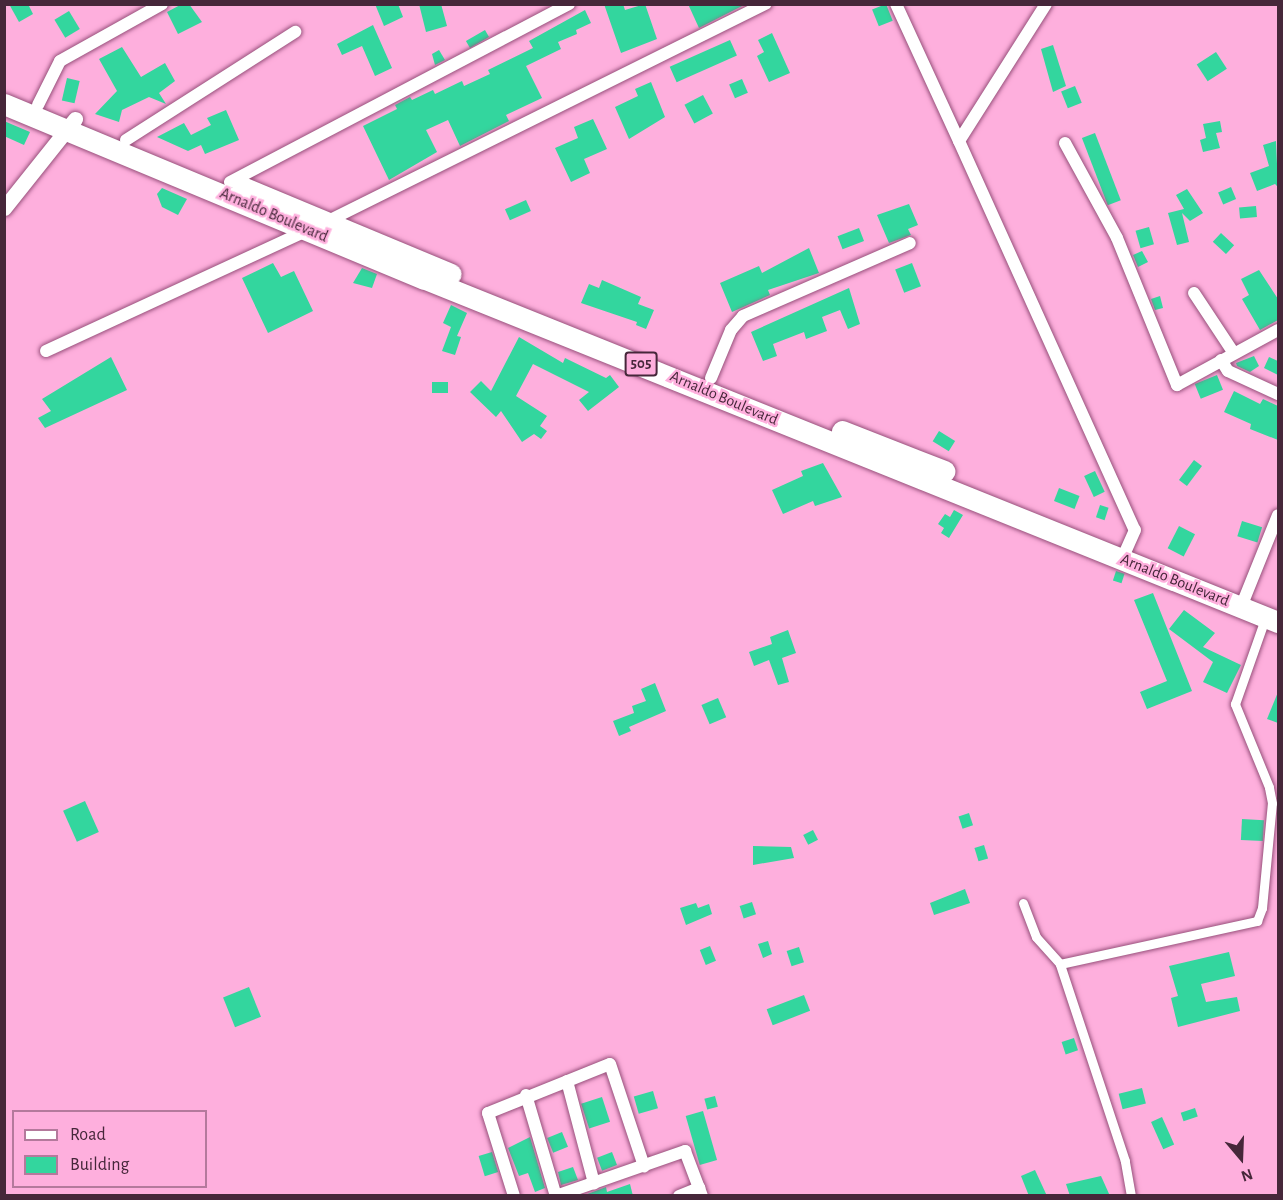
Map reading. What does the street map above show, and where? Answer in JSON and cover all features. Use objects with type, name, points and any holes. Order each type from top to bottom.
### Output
[{"type":"highway","name":"Arnaldo Boulevard","points":[[4,91],[38,105],[71,124],[192,174],[230,182],[328,220],[426,272]]},
{"type":"highway","name":"Arnaldo Boulevard","points":[[4,104],[126,141],[308,230],[548,318],[1244,600],[1274,615]]},
{"type":"highway","name":"Arnaldo Boulevard","points":[[664,366],[711,378],[781,414]]},
{"type":"street","points":[[38,105],[60,61],[162,4]]},
{"type":"street","points":[[230,182],[552,8],[569,4]]},
{"type":"street","points":[[46,351],[308,230],[766,4]]},
{"type":"street","points":[[896,4],[1135,530],[1125,553]]},
{"type":"street","points":[[959,141],[1046,4]]},
{"type":"street","points":[[126,141],[295,32]]},
{"type":"street","points":[[4,208],[71,124]]},
{"type":"street","points":[[1065,143],[1117,238],[1177,385],[1233,352],[1278,330]]},
{"type":"street","points":[[711,378],[731,330],[743,316],[910,243]]},
{"type":"street","points":[[1194,293],[1233,352]]},
{"type":"street","points":[[1221,360],[1228,371],[1278,394]]},
{"type":"street","points":[[1244,600],[1278,515]]},
{"type":"street","points":[[1060,964],[1257,921],[1262,908],[1272,803],[1269,787],[1235,704],[1274,615]]},
{"type":"street","points":[[1023,903],[1036,937],[1060,964],[1125,1161],[1131,1196]]},
{"type":"street","points":[[514,1196],[488,1113],[526,1095],[610,1064],[644,1166]]},
{"type":"street","points":[[567,1081],[594,1183]]},
{"type":"street","points":[[526,1095],[556,1196],[685,1152],[700,1192],[679,1196]]},
{"type":"building","points":[[9,4],[28,4],[33,14],[19,22]]},
{"type":"building","points":[[182,4],[189,4],[202,22],[178,34],[167,12]]},
{"type":"building","points":[[375,4],[398,4],[403,17],[384,26]]},
{"type":"building","points":[[419,4],[441,4],[447,26],[426,32]]},
{"type":"building","points":[[604,4],[623,4],[625,10],[645,4],[657,39],[621,53]]},
{"type":"building","points":[[688,4],[746,4],[699,28]]},
{"type":"building","points":[[886,4],[893,21],[879,26],[872,10]]},
{"type":"building","points":[[585,10],[591,23],[576,30],[577,34],[558,42],[561,49],[526,66],[542,98],[506,115],[509,121],[460,146],[448,120],[426,130],[437,152],[389,180],[363,126],[397,109],[395,105],[410,97],[412,100],[433,90],[435,94],[462,81],[464,86],[490,74],[488,70],[533,48],[529,41]]},
{"type":"building","points":[[69,11],[80,29],[65,38],[54,20]]},
{"type":"building","points":[[373,25],[392,68],[375,76],[362,46],[342,55],[337,44]]},
{"type":"building","points":[[485,30],[489,37],[470,48],[466,41]]},
{"type":"building","points":[[772,33],[790,73],[769,82],[757,56],[764,52],[758,40]]},
{"type":"building","points":[[730,40],[737,56],[677,82],[670,67]]},
{"type":"building","points":[[1053,45],[1066,86],[1053,92],[1041,49]]},
{"type":"building","points":[[122,47],[141,77],[165,63],[175,81],[159,93],[166,104],[149,97],[122,110],[119,122],[95,114],[117,91],[99,59]]},
{"type":"building","points":[[439,50],[445,60],[435,65],[432,54]]},
{"type":"building","points":[[1216,52],[1227,69],[1208,81],[1197,65]]},
{"type":"building","points":[[67,78],[80,81],[74,103],[62,100]]},
{"type":"building","points":[[742,79],[748,93],[735,98],[729,84]]},
{"type":"building","points":[[651,82],[665,117],[629,139],[615,107],[638,96],[635,89]]},
{"type":"building","points":[[1075,86],[1082,103],[1068,108],[1061,92]]},
{"type":"building","points":[[703,95],[713,114],[694,123],[684,105]]},
{"type":"building","points":[[226,110],[239,140],[205,154],[201,145],[188,151],[157,137],[184,123],[191,135],[211,125],[207,118]]},
{"type":"building","points":[[593,119],[607,149],[584,159],[590,173],[571,182],[555,148],[578,138],[574,127]]},
{"type":"building","points":[[4,121],[30,132],[24,145],[4,136]]},
{"type":"building","points":[[1220,121],[1222,132],[1216,133],[1220,148],[1203,152],[1200,140],[1206,138],[1203,124]]},
{"type":"building","points":[[1095,133],[1121,200],[1108,205],[1082,138]]},
{"type":"building","points":[[1276,141],[1278,187],[1275,184],[1257,191],[1250,173],[1269,166],[1263,145]]},
{"type":"building","points":[[1231,187],[1236,199],[1223,204],[1218,192]]},
{"type":"building","points":[[162,188],[187,199],[178,215],[162,207],[157,194]]},
{"type":"building","points":[[1187,189],[1203,213],[1190,221],[1182,213],[1189,242],[1177,245],[1168,213],[1184,209],[1176,195]]},
{"type":"building","points":[[526,200],[531,211],[510,220],[505,209]]},
{"type":"building","points":[[909,204],[918,225],[908,229],[911,235],[889,243],[877,215]]},
{"type":"building","points":[[1256,206],[1257,217],[1240,218],[1239,207]]},
{"type":"building","points":[[1149,227],[1154,244],[1141,248],[1136,231]]},
{"type":"building","points":[[859,228],[864,241],[843,249],[838,236]]},
{"type":"building","points":[[1221,233],[1234,245],[1226,254],[1213,242]]},
{"type":"building","points":[[809,248],[819,273],[768,290],[770,295],[732,312],[720,283],[759,266],[762,273]]},
{"type":"building","points":[[1142,251],[1148,262],[1138,267],[1133,255]]},
{"type":"building","points":[[273,263],[281,277],[294,271],[313,311],[268,333],[242,278]]},
{"type":"building","points":[[912,263],[921,286],[904,293],[895,269]]},
{"type":"building","points":[[362,268],[377,274],[372,288],[353,283]]},
{"type":"building","points":[[1259,270],[1278,299],[1278,320],[1260,330],[1242,299],[1249,295],[1241,279]]},
{"type":"building","points":[[602,280],[641,297],[638,304],[654,310],[646,329],[636,325],[637,322],[581,303],[589,284],[599,288]]},
{"type":"building","points":[[849,288],[860,324],[848,329],[840,310],[822,317],[827,331],[806,339],[804,332],[773,344],[777,356],[763,361],[751,332]]},
{"type":"building","points":[[1160,296],[1163,308],[1155,310],[1151,299]]},
{"type":"building","points":[[451,305],[467,313],[457,336],[461,337],[455,355],[442,351],[451,327],[443,323]]},
{"type":"building","points":[[519,337],[563,363],[565,358],[606,378],[610,375],[619,387],[588,411],[579,400],[589,392],[533,364],[516,396],[547,416],[540,426],[547,431],[541,439],[534,434],[522,442],[501,411],[496,417],[470,392],[481,381],[491,391]]},
{"type":"building","points":[[1254,356],[1259,366],[1250,372],[1237,366],[1236,363]]},
{"type":"building","points":[[111,357],[127,390],[45,428],[38,418],[51,411],[42,399]]},
{"type":"building","points":[[1269,357],[1278,361],[1278,375],[1264,368]]},
{"type":"building","points":[[1217,375],[1223,390],[1201,399],[1195,384]]},
{"type":"building","points":[[432,382],[448,382],[448,393],[432,393]]},
{"type":"building","points":[[1234,391],[1260,404],[1263,399],[1278,406],[1278,440],[1250,429],[1251,424],[1224,412]]},
{"type":"building","points":[[939,431],[955,441],[949,451],[933,441]]},
{"type":"building","points":[[1194,460],[1202,466],[1187,486],[1179,480]]},
{"type":"building","points":[[823,463],[842,497],[815,506],[813,501],[783,514],[772,490],[803,476],[801,471]]},
{"type":"building","points":[[1095,471],[1105,492],[1094,497],[1084,476]]},
{"type":"building","points":[[1059,488],[1080,496],[1075,509],[1054,501]]},
{"type":"building","points":[[1100,505],[1109,508],[1105,520],[1096,517]]},
{"type":"building","points":[[954,510],[963,515],[949,538],[941,533],[944,528],[938,524],[945,514],[950,517]]},
{"type":"building","points":[[1242,521],[1262,527],[1257,542],[1237,536]]},
{"type":"building","points":[[1179,526],[1195,534],[1184,556],[1168,548]]},
{"type":"building","points":[[1116,571],[1125,574],[1121,583],[1113,581]]},
{"type":"building","points":[[1153,593],[1192,691],[1147,709],[1140,692],[1167,681],[1134,600]]},
{"type":"building","points":[[1184,610],[1215,633],[1203,647],[1241,665],[1227,693],[1203,682],[1213,662],[1169,629]]},
{"type":"building","points":[[788,630],[796,653],[782,658],[789,682],[778,685],[769,660],[754,666],[749,652],[772,644],[770,637]]},
{"type":"building","points":[[655,683],[666,711],[629,727],[631,731],[619,736],[613,721],[634,713],[632,706],[646,701],[641,689]]},
{"type":"building","points":[[1278,692],[1278,723],[1267,719]]},
{"type":"building","points":[[718,698],[726,717],[710,724],[701,705]]},
{"type":"building","points":[[85,801],[99,832],[77,842],[63,811]]},
{"type":"building","points":[[969,813],[973,825],[963,829],[959,816]]},
{"type":"building","points":[[1242,819],[1264,820],[1263,841],[1241,840]]},
{"type":"building","points":[[813,830],[818,840],[808,845],[803,835]]},
{"type":"building","points":[[984,845],[988,858],[979,861],[974,848]]},
{"type":"building","points":[[753,846],[791,847],[794,858],[753,865]]},
{"type":"building","points":[[965,889],[970,903],[934,915],[930,903]]},
{"type":"building","points":[[752,902],[756,914],[744,918],[740,906]]},
{"type":"building","points":[[696,903],[698,908],[709,904],[712,914],[686,925],[680,908]]},
{"type":"building","points":[[768,941],[772,954],[763,958],[758,944]]},
{"type":"building","points":[[710,946],[716,961],[706,965],[700,950]]},
{"type":"building","points":[[799,947],[804,962],[792,966],[787,951]]},
{"type":"building","points":[[1229,952],[1235,976],[1201,984],[1206,1002],[1237,997],[1240,1011],[1178,1027],[1171,998],[1178,996],[1169,966]]},
{"type":"building","points":[[249,987],[261,1017],[235,1027],[223,997]]},
{"type":"building","points":[[804,995],[810,1011],[773,1025],[767,1009]]},
{"type":"building","points":[[1074,1038],[1078,1050],[1066,1054],[1062,1042]]},
{"type":"building","points":[[1142,1088],[1146,1104],[1123,1109],[1119,1094]]},
{"type":"building","points":[[653,1091],[658,1108],[639,1114],[634,1097]]},
{"type":"building","points":[[715,1096],[718,1107],[707,1109],[704,1099]]},
{"type":"building","points":[[602,1097],[610,1122],[589,1129],[581,1104]]},
{"type":"building","points":[[1195,1108],[1198,1117],[1184,1121],[1181,1113]]},
{"type":"building","points":[[703,1111],[717,1160],[700,1165],[686,1116]]},
{"type":"building","points":[[1162,1117],[1174,1144],[1163,1149],[1151,1122]]},
{"type":"building","points":[[562,1132],[568,1147],[553,1153],[547,1138]]},
{"type":"building","points":[[530,1137],[545,1188],[535,1192],[528,1173],[519,1176],[508,1148]]},
{"type":"building","points":[[492,1152],[498,1172],[485,1176],[479,1156]]},
{"type":"building","points":[[612,1152],[617,1165],[602,1171],[597,1158]]},
{"type":"building","points":[[573,1167],[578,1180],[561,1185],[558,1172]]},
{"type":"building","points":[[1035,1170],[1047,1196],[1029,1196],[1021,1176]]},
{"type":"building","points":[[1101,1176],[1110,1196],[1070,1196],[1066,1184]]},
{"type":"building","points":[[630,1184],[633,1196],[582,1196],[606,1187],[607,1192]]}]
